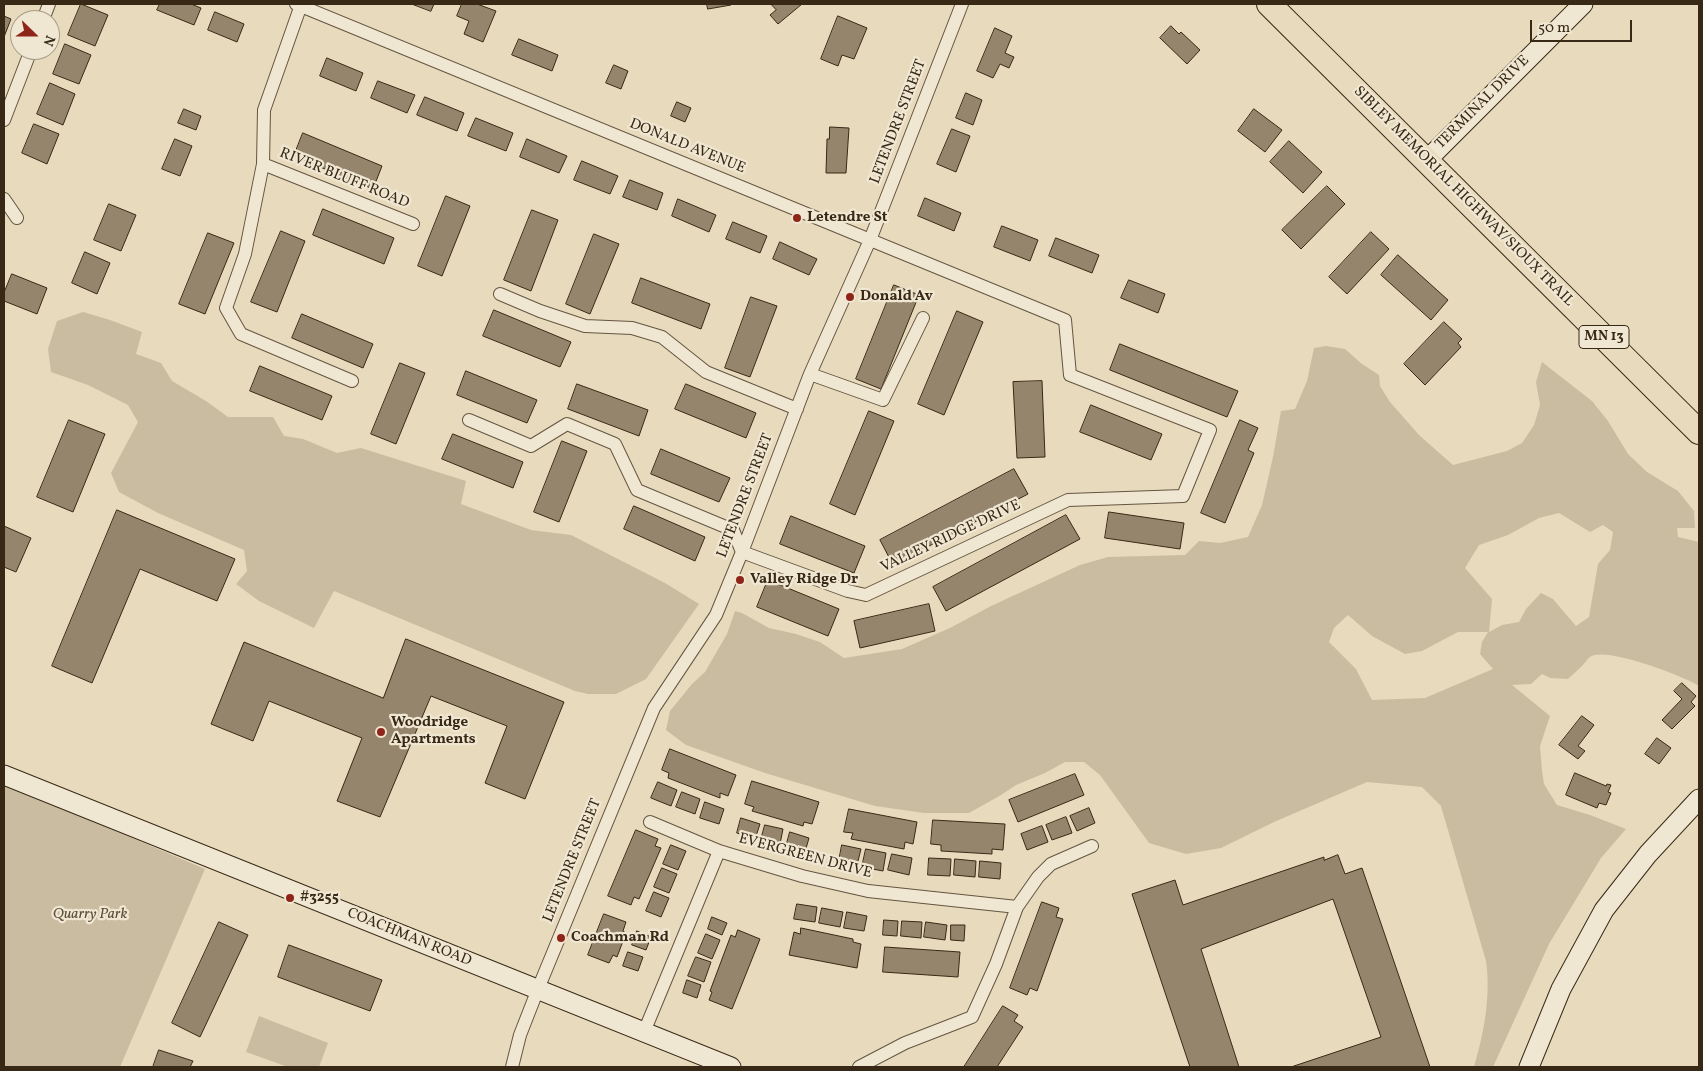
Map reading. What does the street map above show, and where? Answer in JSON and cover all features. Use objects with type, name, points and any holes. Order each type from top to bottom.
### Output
[{"type":"highway","name":"SIBLEY MEMORIAL HIGHWAY/SIOUX TRAIL","points":[[1269,4],[1699,431]]},
{"type":"street","name":"TERMINAL DRIVE","points":[[1426,161],[1583,4]]},
{"type":"street","points":[[298,5],[264,110],[263,164],[245,254],[226,308],[241,334],[352,381]]},
{"type":"street","name":"DONALD AVENUE","points":[[298,5],[1065,320]]},
{"type":"street","name":"LETENDRE STREET","points":[[512,1067],[520,1035],[538,989],[654,708],[716,614],[742,552],[810,374],[870,240],[958,5]]},
{"type":"street","points":[[4,120],[27,60]]},
{"type":"street","name":"RIVER BLUFF ROAD","points":[[263,164],[413,224]]},
{"type":"street","points":[[4,199],[17,218]]},
{"type":"street","points":[[500,294],[540,311],[585,326],[632,328],[662,337],[706,372],[797,409]]},
{"type":"street","points":[[810,374],[883,400],[923,318]]},
{"type":"street","name":"VALLEY RIDGE DRIVE","points":[[742,552],[848,591],[866,595],[1068,500],[1183,496],[1210,430],[1070,375],[1065,320]]},
{"type":"street","points":[[469,420],[532,446],[567,424],[615,444],[637,490],[733,530],[742,552]]},
{"type":"street","name":"COACHMAN ROAD","points":[[4,775],[731,1067]]},
{"type":"street","points":[[1529,1067],[1561,989],[1604,910],[1648,854],[1699,799]]},
{"type":"street","name":"EVERGREEN DRIVE","points":[[650,822],[719,851],[802,876],[868,891],[1017,907]]},
{"type":"street","points":[[860,1067],[905,1043],[935,1033],[972,1017],[996,964],[1017,907],[1038,877],[1051,864],[1092,846]]},
{"type":"street","points":[[644,1032],[719,851]]},
{"type":"green space","points":[[83,312],[142,332],[136,354],[161,363],[172,381],[206,401],[228,417],[273,417],[284,436],[303,439],[337,453],[361,448],[466,481],[461,504],[531,530],[571,535],[665,583],[699,604],[646,679],[616,694],[588,694],[575,691],[334,591],[314,628],[259,601],[236,584],[247,571],[244,550],[158,513],[119,492],[111,473],[138,422],[128,405],[88,385],[51,372],[48,349],[57,321]]},
{"type":"green space","points":[[1326,346],[1345,349],[1362,364],[1379,375],[1380,386],[1390,402],[1419,435],[1453,465],[1507,451],[1522,443],[1534,425],[1540,405],[1536,382],[1542,362],[1592,401],[1608,421],[1628,454],[1647,472],[1678,491],[1694,511],[1695,528],[1677,528],[1678,537],[1699,542],[1699,686],[1644,664],[1611,655],[1590,657],[1568,679],[1550,678],[1542,674],[1531,684],[1512,685],[1550,716],[1540,746],[1544,784],[1557,805],[1626,829],[1601,858],[1549,944],[1493,1067],[1474,1067],[1486,1014],[1488,988],[1486,961],[1441,806],[1422,787],[1367,782],[1274,822],[1221,848],[1186,854],[1149,843],[1100,775],[1084,762],[1065,762],[1016,785],[969,813],[924,813],[875,806],[765,773],[686,745],[666,730],[670,711],[692,684],[705,672],[727,634],[735,611],[769,628],[820,642],[844,658],[902,649],[1080,565],[1108,557],[1185,555],[1199,541],[1220,543],[1248,537],[1262,505],[1281,411],[1295,409],[1307,381],[1314,348]],"holes":[[[1559,513],[1590,532],[1603,525],[1613,532],[1610,550],[1598,564],[1589,617],[1576,626],[1553,599],[1541,593],[1526,609],[1519,622],[1502,625],[1489,632],[1492,599],[1465,568],[1479,545],[1508,535],[1539,518]],[[1348,615],[1372,636],[1405,654],[1422,651],[1458,632],[1488,632],[1482,642],[1480,654],[1493,669],[1425,698],[1372,700],[1356,669],[1329,642],[1334,628]]]},
{"type":"green space","name":"Quarry Park","points":[[4,783],[205,869],[120,1067],[4,1067]]},
{"type":"green space","points":[[259,1016],[328,1043],[319,1067],[288,1067],[246,1052]]},
{"type":"building","points":[[81,4],[108,15],[95,46],[68,35]]},
{"type":"building","points":[[160,4],[191,4],[201,8],[194,25],[157,10]]},
{"type":"building","points":[[412,4],[434,4],[431,11]]},
{"type":"building","points":[[462,4],[477,4],[496,11],[483,42],[464,34],[469,21],[457,16]]},
{"type":"building","points":[[707,4],[731,4],[731,5],[708,9]]},
{"type":"building","points":[[771,4],[802,4],[778,24],[770,15],[776,10]]},
{"type":"building","points":[[215,12],[244,24],[237,42],[208,30]]},
{"type":"building","points":[[4,16],[10,19],[10,22],[4,37]]},
{"type":"building","points":[[838,16],[867,28],[854,59],[842,55],[838,66],[821,59]]},
{"type":"building","points":[[1171,26],[1179,34],[1181,32],[1200,50],[1187,64],[1160,38]]},
{"type":"building","points":[[995,28],[1012,36],[1005,53],[1014,57],[1009,68],[1000,64],[993,78],[977,71]]},
{"type":"building","points":[[519,39],[558,55],[552,71],[512,55]]},
{"type":"building","points":[[65,44],[91,55],[79,84],[53,74]]},
{"type":"building","points":[[327,58],[363,73],[356,91],[320,76]]},
{"type":"building","points":[[614,65],[628,71],[621,89],[606,83]]},
{"type":"building","points":[[378,81],[415,95],[407,113],[371,98]]},
{"type":"building","points":[[50,83],[75,94],[63,125],[37,114]]},
{"type":"building","points":[[966,93],[982,100],[973,125],[956,118]]},
{"type":"building","points":[[425,97],[464,113],[457,131],[417,115]]},
{"type":"building","points":[[677,102],[691,108],[685,122],[671,116]]},
{"type":"building","points":[[184,109],[201,116],[196,130],[178,123]]},
{"type":"building","points":[[1254,109],[1282,130],[1265,152],[1238,131]]},
{"type":"building","points":[[476,118],[513,133],[506,151],[468,136]]},
{"type":"building","points":[[34,124],[59,134],[47,164],[22,153]]},
{"type":"building","points":[[830,127],[849,128],[846,173],[826,173],[827,139],[829,139]]},
{"type":"building","points":[[952,129],[970,136],[956,172],[937,164]]},
{"type":"building","points":[[303,133],[382,166],[373,189],[294,156]]},
{"type":"building","points":[[175,139],[192,146],[180,176],[162,169]]},
{"type":"building","points":[[527,139],[567,156],[559,173],[520,157]]},
{"type":"building","points":[[1289,141],[1322,172],[1303,193],[1270,162]]},
{"type":"building","points":[[582,161],[618,176],[610,194],[574,180]]},
{"type":"building","points":[[630,180],[663,193],[657,210],[623,197]]},
{"type":"building","points":[[1327,186],[1345,204],[1301,249],[1282,230]]},
{"type":"building","points":[[446,196],[470,206],[442,276],[418,266]]},
{"type":"building","points":[[925,198],[961,213],[954,231],[918,216]]},
{"type":"building","points":[[678,199],[716,215],[709,232],[672,216]]},
{"type":"building","points":[[109,204],[136,215],[121,251],[94,240]]},
{"type":"building","points":[[323,209],[394,238],[384,264],[313,235]]},
{"type":"building","points":[[532,210],[558,220],[531,291],[504,280]]},
{"type":"building","points":[[733,222],[767,236],[760,253],[726,239]]},
{"type":"building","points":[[1002,226],[1038,240],[1030,261],[994,247]]},
{"type":"building","points":[[281,231],[305,241],[277,312],[251,302]]},
{"type":"building","points":[[1371,232],[1389,249],[1347,294],[1329,277]]},
{"type":"building","points":[[208,233],[234,243],[205,314],[179,304]]},
{"type":"building","points":[[594,234],[619,244],[590,314],[566,304]]},
{"type":"building","points":[[1056,238],[1099,255],[1092,273],[1049,256]]},
{"type":"building","points":[[780,242],[817,259],[809,275],[773,259]]},
{"type":"building","points":[[85,252],[110,263],[97,294],[72,283]]},
{"type":"building","points":[[1398,255],[1448,300],[1431,320],[1381,275]]},
{"type":"building","points":[[12,274],[47,288],[37,314],[4,301],[4,293]]},
{"type":"building","points":[[641,278],[710,304],[701,329],[632,303]]},
{"type":"building","points":[[1129,280],[1165,294],[1158,313],[1121,298]]},
{"type":"building","points":[[894,285],[919,295],[881,389],[856,379]]},
{"type":"building","points":[[751,297],[777,306],[750,377],[725,368]]},
{"type":"building","points":[[494,310],[571,342],[560,367],[483,336]]},
{"type":"building","points":[[957,311],[983,322],[944,415],[918,404]]},
{"type":"building","points":[[302,314],[373,344],[363,368],[292,338]]},
{"type":"building","points":[[1444,322],[1462,339],[1458,343],[1461,347],[1425,385],[1404,364]]},
{"type":"building","points":[[1120,344],[1238,391],[1227,417],[1110,370]]},
{"type":"building","points":[[400,363],[425,373],[396,444],[371,434]]},
{"type":"building","points":[[260,366],[332,396],[322,420],[250,391]]},
{"type":"building","points":[[466,371],[537,400],[527,423],[457,395]]},
{"type":"building","points":[[1042,381],[1045,457],[1017,458],[1013,382]]},
{"type":"building","points":[[577,384],[648,410],[639,436],[568,409]]},
{"type":"building","points":[[686,384],[756,413],[746,438],[675,409]]},
{"type":"building","points":[[1091,405],[1162,434],[1151,460],[1080,432]]},
{"type":"building","points":[[869,411],[894,421],[855,515],[830,504]]},
{"type":"building","points":[[69,420],[105,434],[73,512],[37,497]]},
{"type":"building","points":[[1240,420],[1258,428],[1248,450],[1254,453],[1225,523],[1201,513]]},
{"type":"building","points":[[453,434],[523,462],[513,488],[442,459]]},
{"type":"building","points":[[562,441],[587,451],[559,522],[534,512]]},
{"type":"building","points":[[661,449],[730,478],[719,502],[651,474]]},
{"type":"building","points":[[1014,469],[1028,494],[893,565],[880,540]]},
{"type":"building","points":[[634,506],[705,537],[695,561],[624,529]]},
{"type":"building","points":[[117,510],[235,559],[217,601],[140,569],[92,683],[52,666]]},
{"type":"building","points":[[1109,512],[1184,523],[1180,549],[1105,538]]},
{"type":"building","points":[[1066,515],[1080,539],[946,611],[933,587]]},
{"type":"building","points":[[791,516],[865,546],[854,573],[780,544]]},
{"type":"building","points":[[4,526],[31,538],[16,572],[4,567]]},
{"type":"building","points":[[768,580],[839,609],[828,636],[757,607]]},
{"type":"building","points":[[929,604],[935,631],[860,648],[854,621]]},
{"type":"building","name":"Woodridge Apartments","points":[[406,639],[564,702],[525,799],[485,783],[507,726],[431,696],[380,817],[337,801],[362,738],[269,701],[253,741],[211,724],[244,642],[383,698]]},
{"type":"building","points":[[1682,683],[1696,696],[1691,702],[1695,706],[1672,729],[1662,720],[1682,699],[1674,691]]},
{"type":"building","points":[[1582,716],[1594,725],[1578,746],[1585,751],[1578,759],[1559,745]]},
{"type":"building","points":[[1657,738],[1671,748],[1659,764],[1645,754]]},
{"type":"building","points":[[670,749],[736,775],[728,796],[720,793],[720,798],[668,778],[669,773],[662,770]]},
{"type":"building","points":[[1575,773],[1606,786],[1607,784],[1611,785],[1608,792],[1611,793],[1606,805],[1599,803],[1597,808],[1566,795]]},
{"type":"building","points":[[1075,774],[1084,795],[1018,822],[1009,800]]},
{"type":"building","points":[[752,781],[819,802],[812,824],[804,822],[803,826],[752,811],[754,807],[745,804]]},
{"type":"building","points":[[658,782],[677,790],[671,806],[651,798]]},
{"type":"building","points":[[682,792],[700,799],[695,814],[676,807]]},
{"type":"building","points":[[705,802],[724,809],[719,824],[700,818]]},
{"type":"building","points":[[1089,808],[1095,823],[1077,831],[1070,816]]},
{"type":"building","points":[[849,809],[917,822],[913,844],[905,842],[904,849],[851,839],[853,833],[844,832]]},
{"type":"building","points":[[1066,817],[1072,833],[1052,840],[1046,825]]},
{"type":"building","points":[[741,818],[760,824],[755,839],[737,833]]},
{"type":"building","points":[[933,820],[1005,824],[1003,850],[992,849],[992,854],[941,851],[941,845],[931,844]]},
{"type":"building","points":[[765,825],[783,829],[780,844],[761,840]]},
{"type":"building","points":[[1042,826],[1048,842],[1027,850],[1021,834]]},
{"type":"building","points":[[636,830],[658,839],[655,846],[661,848],[639,899],[634,897],[631,905],[608,896]]},
{"type":"building","points":[[790,832],[809,838],[805,852],[786,847]]},
{"type":"building","points":[[671,845],[686,851],[678,870],[663,864]]},
{"type":"building","points":[[842,845],[861,849],[857,865],[839,861]]},
{"type":"building","points":[[866,849],[886,853],[883,871],[862,867]]},
{"type":"building","points":[[892,854],[912,858],[909,875],[888,870]]},
{"type":"building","points":[[1338,855],[1345,874],[1362,868],[1430,1067],[1291,1067],[1381,1037],[1333,899],[1201,949],[1239,1067],[1190,1067],[1132,894],[1175,880],[1183,905],[1324,857],[1324,860]]},
{"type":"building","points":[[929,858],[951,859],[950,876],[928,875]]},
{"type":"building","points":[[955,859],[976,861],[975,877],[954,875]]},
{"type":"building","points":[[980,861],[1001,863],[1000,879],[979,877]]},
{"type":"building","points":[[662,868],[677,874],[669,893],[654,887]]},
{"type":"building","points":[[654,892],[669,898],[661,917],[646,911]]},
{"type":"building","points":[[1042,902],[1059,908],[1056,917],[1063,919],[1037,991],[1030,988],[1027,995],[1010,988]]},
{"type":"building","points":[[797,904],[817,907],[815,922],[794,919]]},
{"type":"building","points":[[822,908],[843,912],[840,927],[819,923]]},
{"type":"building","points":[[847,912],[867,916],[864,931],[844,928]]},
{"type":"building","points":[[604,914],[626,922],[623,931],[626,933],[617,957],[613,955],[609,963],[588,955]]},
{"type":"building","points":[[712,917],[727,923],[722,935],[708,929]]},
{"type":"building","points":[[884,920],[898,921],[897,936],[883,935]]},
{"type":"building","points":[[902,921],[922,922],[921,938],[901,936]]},
{"type":"building","points":[[219,922],[248,935],[200,1037],[172,1023]]},
{"type":"building","points":[[926,922],[947,925],[945,940],[924,937]]},
{"type":"building","points":[[951,925],[965,925],[964,941],[951,940]]},
{"type":"building","points":[[801,928],[853,939],[853,942],[861,944],[857,968],[789,955],[794,932],[800,934]]},
{"type":"building","points":[[738,930],[760,939],[732,1009],[709,1000],[712,992],[710,991],[731,935],[735,937]]},
{"type":"building","points":[[637,931],[651,937],[646,950],[632,945]]},
{"type":"building","points":[[706,934],[720,940],[712,959],[698,953]]},
{"type":"building","points":[[289,945],[382,980],[370,1011],[278,977]]},
{"type":"building","points":[[885,947],[960,952],[958,977],[883,972]]},
{"type":"building","points":[[628,952],[643,957],[638,971],[623,966]]},
{"type":"building","points":[[696,957],[711,962],[704,982],[688,976]]},
{"type":"building","points":[[687,980],[701,985],[697,998],[683,993]]},
{"type":"building","points":[[1003,1006],[1018,1015],[1014,1021],[1023,1027],[997,1067],[964,1067]]},
{"type":"building","points":[[159,1050],[193,1061],[190,1067],[153,1067]]},
{"type":"place","name":"Letendre St","points":[[797,218]]},
{"type":"place","name":"Donald Av","points":[[850,297]]},
{"type":"place","name":"Valley Ridge Dr","points":[[740,580]]},
{"type":"place","name":"Woodridge Apartments","points":[[381,732]]},
{"type":"place","name":"#3255","points":[[290,898]]},
{"type":"place","name":"Coachman Rd","points":[[561,938]]}]
